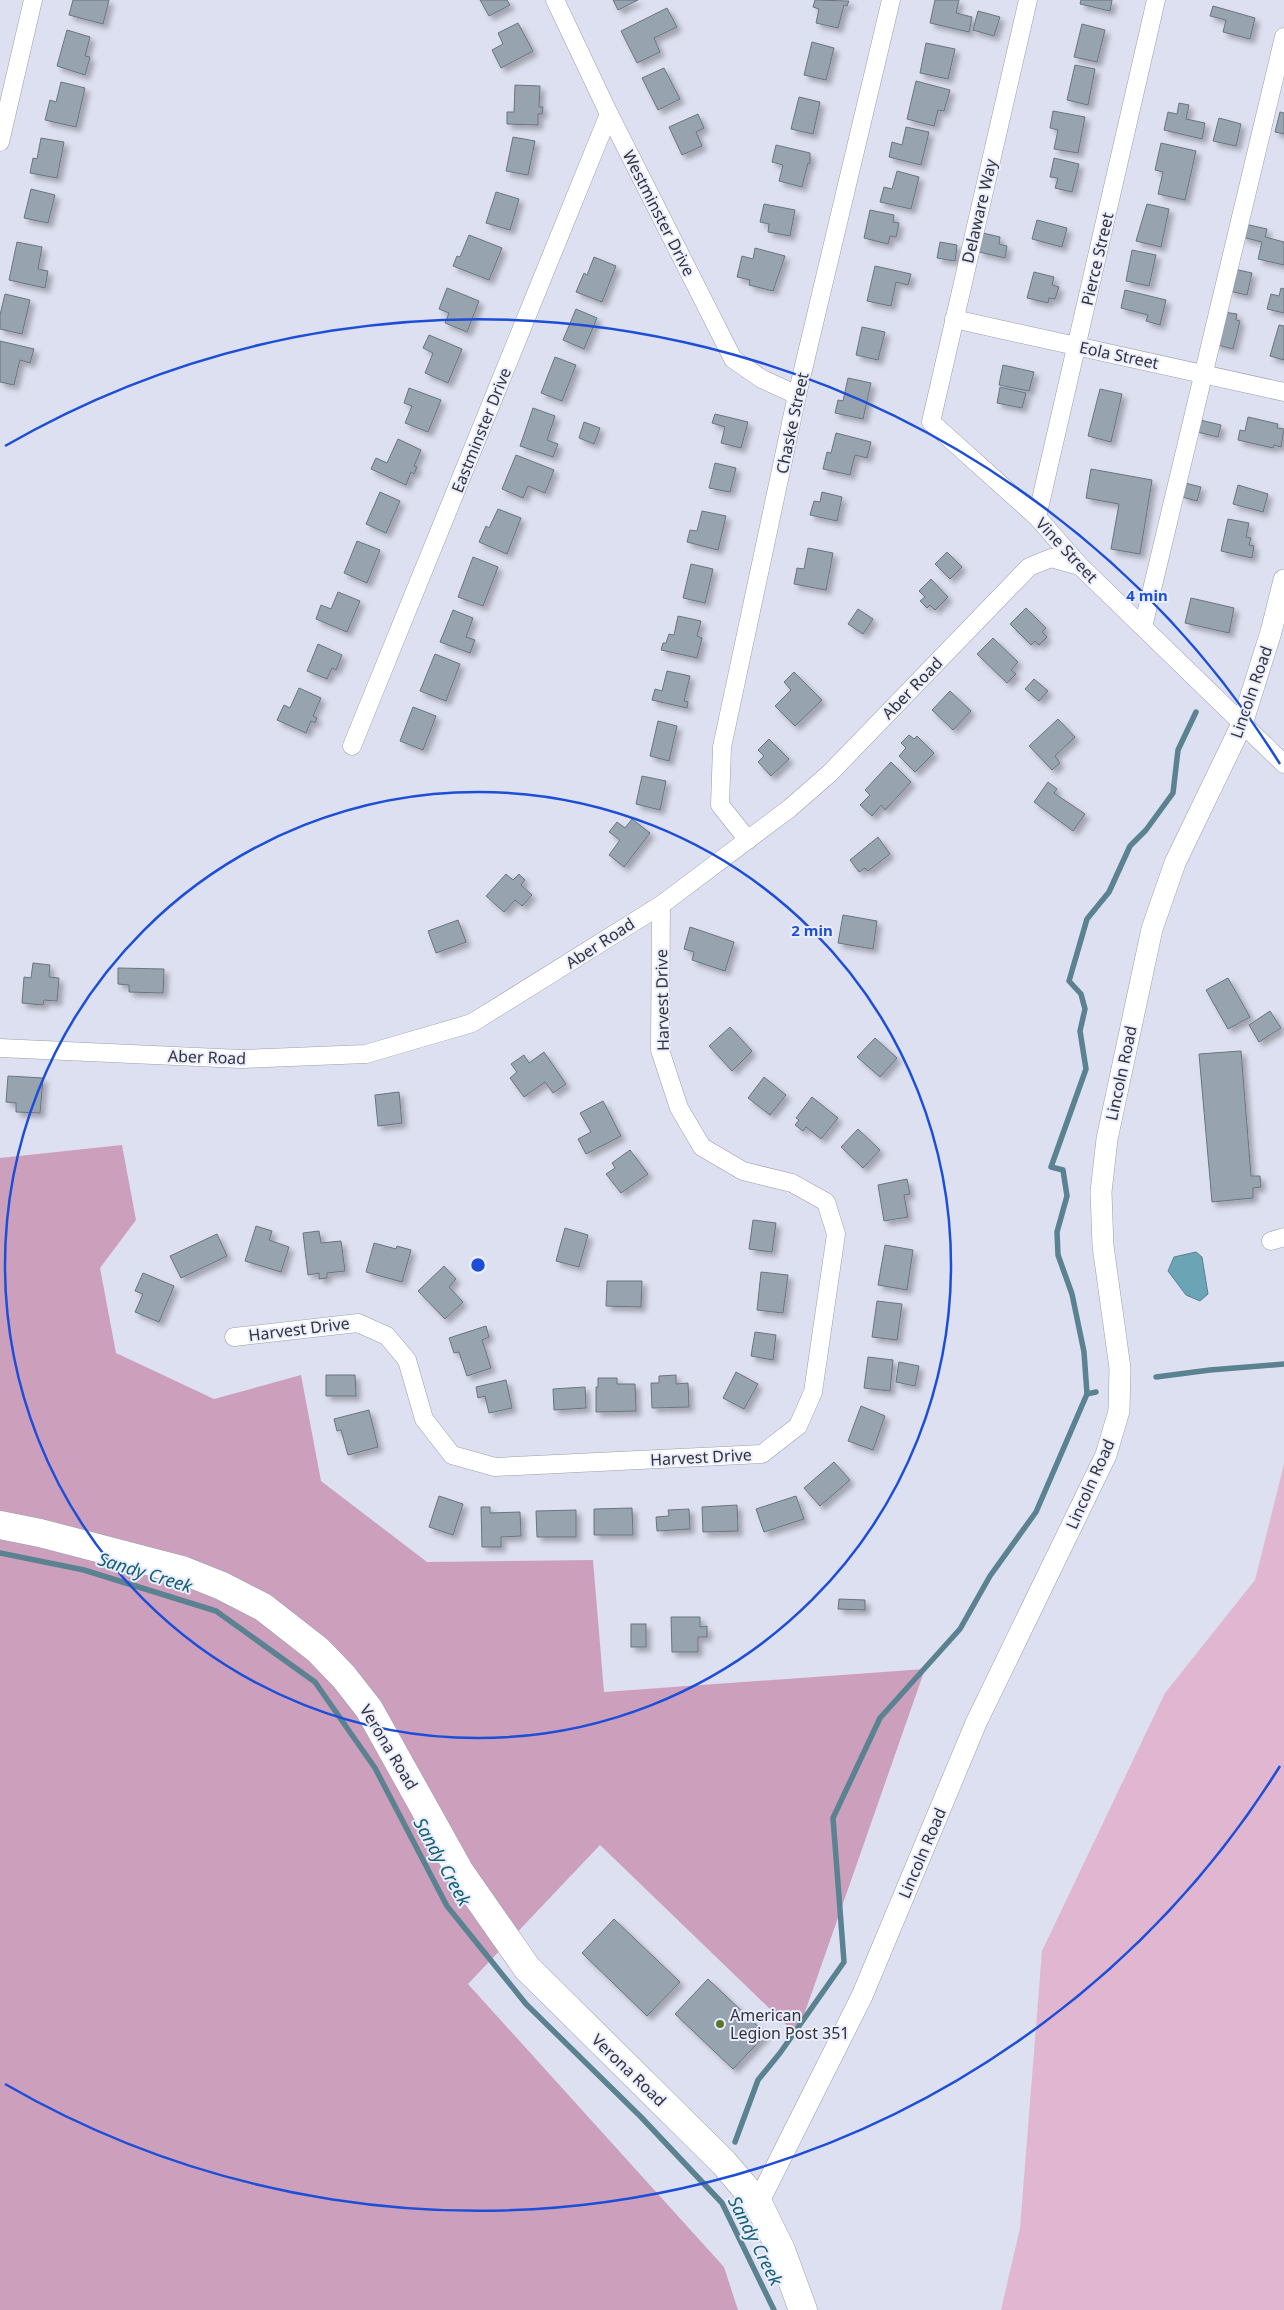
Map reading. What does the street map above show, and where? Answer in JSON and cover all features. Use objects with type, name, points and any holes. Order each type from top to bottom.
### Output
[{"type":"main road","name":"Verona Road","points":[[0,1525],[40,1533],[182,1570],[222,1586],[263,1607],[318,1650],[344,1677],[369,1709],[460,1872],[527,1968],[724,2163],[758,2203],[782,2250],[803,2310]]},
{"type":"street","points":[[0,142],[33,0]]},
{"type":"street","name":"Westminster Drive","points":[[554,0],[609,114],[733,359],[762,379],[797,394]]},
{"type":"street","name":"Chaske Street","points":[[748,840],[720,805],[722,747],[797,394],[891,0]]},
{"type":"street","name":"Delaware Way","points":[[931,422],[1028,0]]},
{"type":"street","name":"Pierce Street","points":[[1037,517],[1156,0]]},
{"type":"street","points":[[1143,627],[1284,37]]},
{"type":"street","name":"Eastminster Drive","points":[[352,746],[609,114]]},
{"type":"street","name":"Eola Street","points":[[954,319],[1284,392]]},
{"type":"street","name":"Vine Street","points":[[931,422],[1037,517],[1080,566],[1284,764]]},
{"type":"street","name":"Aber Road","points":[[0,1048],[241,1059],[366,1054],[472,1023],[661,905],[790,808],[830,773],[1029,567],[1051,558],[1080,566]]},
{"type":"street","name":"Lincoln Road","points":[[758,2203],[862,1996],[976,1723],[1106,1455],[1119,1411],[1120,1368],[1103,1246],[1102,1192],[1107,1139],[1152,929],[1176,863],[1242,724],[1271,632],[1284,580]]},
{"type":"street","name":"Harvest Drive","points":[[234,1337],[358,1323],[387,1336],[407,1360],[424,1419],[452,1455],[495,1468],[762,1454],[798,1426],[814,1392],[836,1234],[826,1202],[792,1183],[743,1171],[702,1146],[678,1108],[660,1050],[661,905]]},
{"type":"shaded area","points":[[122,1145],[136,1220],[100,1268],[116,1353],[214,1399],[301,1375],[321,1481],[427,1562],[593,1560],[604,1692],[925,1669],[797,2035],[600,1845],[468,1984],[724,2267],[738,2310],[0,2310],[0,1158]]},
{"type":"shaded area","points":[[1284,1464],[1284,2310],[1001,2310],[1020,2228],[1042,1951],[1165,1693],[1255,1580]]},
{"type":"water","points":[[1196,1252],[1202,1257],[1208,1294],[1200,1301],[1186,1295],[1168,1271],[1174,1257]]},
{"type":"building","points":[[73,0],[109,0],[103,24],[69,15]]},
{"type":"building","points":[[480,0],[507,0],[510,5],[489,16]]},
{"type":"building","points":[[613,0],[638,0],[618,10]]},
{"type":"building","points":[[815,0],[849,1],[847,6],[844,5],[838,28],[816,23],[819,9],[813,7]]},
{"type":"building","points":[[935,0],[959,0],[956,13],[972,17],[969,32],[930,23]]},
{"type":"building","points":[[1081,0],[1112,0],[1110,11],[1080,4]]},
{"type":"building","points":[[1213,6],[1255,18],[1250,39],[1223,32],[1226,20],[1210,16]]},
{"type":"building","points":[[667,8],[677,27],[654,38],[660,52],[637,63],[621,31]]},
{"type":"building","points":[[978,11],[1000,17],[994,36],[973,30]]},
{"type":"building","points":[[518,23],[533,51],[501,68],[492,50],[503,44],[498,33]]},
{"type":"building","points":[[1082,24],[1105,30],[1097,62],[1074,57]]},
{"type":"building","points":[[67,30],[90,37],[85,56],[90,57],[85,75],[57,66]]},
{"type":"building","points":[[812,42],[834,48],[826,80],[804,75]]},
{"type":"building","points":[[926,43],[955,49],[948,79],[920,73]]},
{"type":"building","points":[[1075,65],[1095,69],[1088,105],[1067,100]]},
{"type":"building","points":[[664,68],[680,99],[658,110],[642,78]]},
{"type":"building","points":[[916,81],[950,90],[944,111],[938,110],[934,126],[907,119]]},
{"type":"building","points":[[61,82],[85,88],[76,127],[45,120],[50,100],[56,102]]},
{"type":"building","points":[[515,85],[540,86],[539,107],[543,107],[542,114],[538,114],[538,125],[507,124],[507,112],[514,112]]},
{"type":"building","points":[[799,97],[820,102],[813,134],[791,129]]},
{"type":"building","points":[[1179,103],[1189,105],[1186,119],[1205,123],[1202,139],[1164,130],[1168,112],[1177,114]]},
{"type":"building","points":[[1053,111],[1085,117],[1078,153],[1054,149],[1058,130],[1050,128]]},
{"type":"building","points":[[1280,112],[1284,113],[1284,134],[1275,132]]},
{"type":"building","points":[[698,114],[704,128],[696,132],[702,146],[682,155],[669,127]]},
{"type":"building","points":[[1219,118],[1241,124],[1236,146],[1213,141]]},
{"type":"building","points":[[906,127],[929,132],[921,165],[889,157],[892,142],[902,145]]},
{"type":"building","points":[[513,137],[535,141],[528,175],[506,171]]},
{"type":"building","points":[[41,138],[64,142],[57,178],[30,173],[33,158],[37,159]]},
{"type":"building","points":[[1161,143],[1196,151],[1185,200],[1158,194],[1163,172],[1155,170]]},
{"type":"building","points":[[776,145],[810,153],[810,164],[808,163],[802,187],[779,181],[783,165],[772,162]]},
{"type":"building","points":[[1054,158],[1079,164],[1072,192],[1055,188],[1058,178],[1050,177]]},
{"type":"building","points":[[897,171],[919,177],[911,209],[880,202],[884,187],[892,189]]},
{"type":"building","points":[[31,189],[55,195],[48,223],[24,218]]},
{"type":"building","points":[[496,192],[519,199],[510,230],[486,223]]},
{"type":"building","points":[[764,204],[795,210],[790,236],[768,232],[769,224],[760,222]]},
{"type":"building","points":[[1147,204],[1169,209],[1161,247],[1136,241]]},
{"type":"building","points":[[870,210],[894,215],[893,222],[899,223],[896,237],[890,236],[888,244],[864,238]]},
{"type":"building","points":[[1037,220],[1067,228],[1062,247],[1032,239]]},
{"type":"building","points":[[1245,224],[1267,229],[1265,237],[1284,242],[1284,265],[1258,259],[1262,242],[1242,237]]},
{"type":"building","points":[[983,233],[1000,237],[999,244],[1007,246],[1005,258],[979,252]]},
{"type":"building","points":[[469,235],[502,248],[489,280],[453,266],[457,256],[460,257]]},
{"type":"building","points":[[17,242],[42,247],[38,269],[48,271],[45,288],[9,280]]},
{"type":"building","points":[[940,242],[957,245],[955,261],[937,258]]},
{"type":"building","points":[[755,248],[785,256],[773,291],[749,285],[750,280],[737,277],[742,256],[753,259]]},
{"type":"building","points":[[1132,250],[1156,255],[1149,286],[1126,281]]},
{"type":"building","points":[[594,257],[616,266],[602,302],[576,292],[584,273],[587,275]]},
{"type":"building","points":[[875,266],[911,274],[908,285],[896,282],[891,306],[867,301]]},
{"type":"building","points":[[1234,269],[1252,273],[1247,295],[1229,291]]},
{"type":"building","points":[[1034,272],[1054,277],[1052,285],[1059,287],[1055,299],[1049,298],[1048,303],[1027,298]]},
{"type":"building","points":[[447,288],[479,301],[467,332],[445,323],[449,313],[439,309]]},
{"type":"building","points":[[1281,288],[1284,289],[1284,313],[1267,309],[1271,294],[1279,296]]},
{"type":"building","points":[[1125,290],[1166,300],[1160,325],[1146,321],[1148,315],[1121,308]]},
{"type":"building","points":[[5,294],[30,300],[22,334],[0,329],[0,315]]},
{"type":"building","points":[[576,309],[597,318],[584,349],[563,340]]},
{"type":"building","points":[[1224,312],[1237,314],[1236,320],[1240,321],[1233,349],[1214,344]]},
{"type":"building","points":[[1279,325],[1284,326],[1284,360],[1270,356]]},
{"type":"building","points":[[862,327],[885,332],[878,360],[856,355]]},
{"type":"building","points":[[429,335],[462,349],[448,383],[425,373],[433,353],[423,348]]},
{"type":"building","points":[[0,341],[34,349],[30,363],[20,360],[14,385],[0,382]]},
{"type":"building","points":[[555,357],[576,365],[562,401],[541,393]]},
{"type":"building","points":[[1003,365],[1034,372],[1029,391],[999,385]]},
{"type":"building","points":[[848,378],[871,383],[863,419],[835,413],[838,400],[843,401]]},
{"type":"building","points":[[1000,387],[1026,393],[1022,408],[997,403]]},
{"type":"building","points":[[409,388],[441,400],[428,432],[405,423],[412,406],[404,403]]},
{"type":"building","points":[[1100,389],[1122,394],[1111,442],[1088,436]]},
{"type":"building","points":[[533,408],[555,416],[547,440],[558,444],[553,457],[520,446]]},
{"type":"building","points":[[715,414],[748,422],[741,448],[721,443],[725,427],[712,423]]},
{"type":"building","points":[[1248,417],[1278,424],[1277,428],[1284,429],[1281,447],[1274,445],[1273,448],[1238,440],[1240,430],[1245,431]]},
{"type":"building","points":[[1200,420],[1221,425],[1218,437],[1197,432]]},
{"type":"building","points":[[584,422],[600,428],[594,444],[579,438]]},
{"type":"building","points":[[836,433],[871,442],[867,458],[855,455],[850,475],[823,469],[827,452],[831,453]]},
{"type":"building","points":[[398,439],[421,450],[414,466],[417,467],[414,474],[411,472],[406,485],[371,469],[376,458],[387,463]]},
{"type":"building","points":[[516,455],[554,470],[545,493],[528,486],[523,498],[502,489]]},
{"type":"building","points":[[715,463],[736,468],[730,492],[709,488]]},
{"type":"building","points":[[1091,469],[1152,480],[1140,554],[1111,549],[1119,504],[1086,498]]},
{"type":"building","points":[[1185,483],[1201,487],[1197,501],[1182,497]]},
{"type":"building","points":[[1238,485],[1268,494],[1263,512],[1233,504]]},
{"type":"building","points":[[380,492],[400,501],[386,533],[366,524]]},
{"type":"building","points":[[822,492],[842,497],[837,521],[810,515],[814,501],[820,502]]},
{"type":"building","points":[[498,509],[521,518],[507,554],[479,542],[486,526],[489,528]]},
{"type":"building","points":[[702,511],[726,516],[718,550],[687,542],[690,530],[697,531]]},
{"type":"building","points":[[1228,519],[1249,523],[1246,537],[1251,538],[1249,545],[1254,546],[1252,558],[1221,551]]},
{"type":"building","points":[[357,541],[380,550],[367,583],[344,573]]},
{"type":"building","points":[[808,548],[833,553],[826,590],[794,584],[797,568],[804,569]]},
{"type":"building","points":[[947,552],[962,567],[950,579],[935,564]]},
{"type":"building","points":[[473,557],[498,567],[483,606],[458,597]]},
{"type":"building","points":[[691,564],[713,569],[705,603],[683,598]]},
{"type":"building","points":[[931,579],[948,597],[935,610],[930,605],[927,608],[920,601],[925,597],[919,591]]},
{"type":"building","points":[[338,592],[360,601],[347,632],[316,619],[321,605],[331,609]]},
{"type":"building","points":[[1191,598],[1234,608],[1229,633],[1185,623]]},
{"type":"building","points":[[1026,608],[1046,628],[1042,632],[1047,637],[1039,645],[1035,641],[1031,645],[1010,624]]},
{"type":"building","points":[[858,609],[873,619],[863,634],[848,624]]},
{"type":"building","points":[[453,610],[473,618],[466,637],[475,640],[470,653],[440,642]]},
{"type":"building","points":[[678,616],[701,621],[697,636],[702,638],[697,658],[661,650],[669,634],[674,635]]},
{"type":"building","points":[[993,638],[1018,662],[1011,670],[1016,674],[1007,683],[977,654]]},
{"type":"building","points":[[318,644],[342,655],[336,670],[332,668],[327,679],[307,671]]},
{"type":"building","points":[[435,654],[460,664],[446,701],[420,691]]},
{"type":"building","points":[[667,671],[690,676],[684,701],[688,702],[687,708],[652,700],[655,689],[662,691]]},
{"type":"building","points":[[794,672],[822,700],[795,726],[775,706],[791,690],[784,682]]},
{"type":"building","points":[[1034,679],[1048,691],[1039,701],[1025,689]]},
{"type":"building","points":[[299,688],[321,698],[313,716],[317,718],[315,723],[311,721],[306,733],[277,720],[284,705],[290,708]]},
{"type":"building","points":[[950,691],[971,711],[953,730],[932,710]]},
{"type":"building","points":[[413,707],[436,716],[423,750],[400,741]]},
{"type":"building","points":[[1058,719],[1075,737],[1055,756],[1060,763],[1052,770],[1029,746]]},
{"type":"building","points":[[658,721],[677,726],[669,761],[650,756]]},
{"type":"building","points":[[909,735],[914,739],[917,736],[934,753],[915,772],[899,756],[906,748],[901,743]]},
{"type":"building","points":[[769,739],[789,759],[771,776],[758,762],[764,756],[758,750]]},
{"type":"building","points":[[891,762],[911,782],[885,810],[881,805],[872,816],[860,805],[870,795],[865,790]]},
{"type":"building","points":[[642,776],[666,781],[660,810],[636,804]]},
{"type":"building","points":[[1048,782],[1057,789],[1054,793],[1085,814],[1073,831],[1034,802]]},
{"type":"building","points":[[632,819],[650,833],[624,867],[609,855],[620,840],[609,832],[617,822],[625,828]]},
{"type":"building","points":[[878,837],[890,854],[868,871],[865,868],[859,872],[850,860]]},
{"type":"building","points":[[506,874],[513,880],[519,874],[525,880],[521,885],[532,895],[522,906],[515,900],[504,912],[486,896]]},
{"type":"building","points":[[843,915],[877,921],[873,949],[838,943]]},
{"type":"building","points":[[458,920],[466,942],[436,953],[428,931]]},
{"type":"building","points":[[690,927],[734,942],[725,971],[692,960],[694,952],[684,949]]},
{"type":"building","points":[[33,963],[50,965],[49,977],[59,978],[57,1001],[44,1000],[43,1005],[22,1003],[24,977],[31,978]]},
{"type":"building","points":[[118,968],[164,969],[163,993],[129,992],[129,985],[118,984]]},
{"type":"building","points":[[1228,978],[1250,1017],[1228,1029],[1206,990]]},
{"type":"building","points":[[1270,1011],[1281,1028],[1259,1042],[1249,1025]]},
{"type":"building","points":[[730,1027],[752,1051],[732,1071],[709,1046]]},
{"type":"building","points":[[875,1038],[897,1058],[880,1077],[857,1057]]},
{"type":"building","points":[[1241,1051],[1251,1176],[1260,1176],[1261,1187],[1253,1188],[1253,1198],[1212,1202],[1199,1054]]},
{"type":"building","points":[[544,1052],[566,1084],[553,1093],[545,1082],[524,1097],[510,1078],[517,1072],[511,1064],[524,1055],[529,1063]]},
{"type":"building","points":[[8,1076],[43,1078],[40,1113],[16,1112],[16,1103],[6,1102]]},
{"type":"building","points":[[764,1077],[786,1095],[770,1115],[748,1098]]},
{"type":"building","points":[[399,1092],[402,1123],[378,1126],[375,1095]]},
{"type":"building","points":[[812,1097],[838,1118],[821,1139],[806,1127],[803,1131],[795,1125],[799,1120],[796,1118]]},
{"type":"building","points":[[603,1101],[621,1136],[586,1154],[578,1139],[591,1132],[580,1113]]},
{"type":"building","points":[[858,1129],[880,1150],[863,1168],[841,1147]]},
{"type":"building","points":[[630,1150],[648,1174],[621,1193],[606,1174],[615,1168],[612,1163]]},
{"type":"building","points":[[907,1179],[910,1194],[904,1195],[908,1217],[884,1221],[878,1185]]},
{"type":"building","points":[[753,1220],[776,1223],[772,1252],[749,1249]]},
{"type":"building","points":[[256,1226],[272,1231],[269,1240],[289,1247],[281,1272],[245,1261]]},
{"type":"building","points":[[565,1228],[588,1235],[579,1267],[556,1261]]},
{"type":"building","points":[[319,1231],[321,1243],[341,1241],[345,1271],[327,1273],[327,1278],[319,1279],[319,1273],[308,1275],[303,1233]]},
{"type":"building","points":[[217,1234],[227,1256],[181,1278],[170,1256]]},
{"type":"building","points":[[374,1243],[396,1249],[397,1246],[411,1250],[402,1282],[366,1272]]},
{"type":"building","points":[[885,1245],[913,1250],[907,1290],[878,1285]]},
{"type":"building","points":[[444,1266],[456,1279],[449,1287],[463,1302],[445,1319],[418,1291]]},
{"type":"building","points":[[761,1272],[788,1275],[783,1313],[757,1310]]},
{"type":"building","points":[[143,1273],[174,1286],[159,1322],[135,1312],[143,1294],[135,1291]]},
{"type":"building","points":[[607,1281],[642,1281],[641,1307],[606,1306]]},
{"type":"building","points":[[877,1301],[902,1304],[897,1340],[872,1337]]},
{"type":"building","points":[[486,1326],[489,1337],[482,1340],[491,1368],[467,1376],[459,1352],[454,1353],[449,1338]]},
{"type":"building","points":[[755,1332],[776,1335],[773,1360],[751,1356]]},
{"type":"building","points":[[868,1357],[893,1360],[890,1391],[864,1388]]},
{"type":"building","points":[[899,1362],[919,1366],[915,1386],[896,1382]]},
{"type":"building","points":[[736,1372],[758,1384],[744,1409],[723,1398]]},
{"type":"building","points":[[326,1375],[355,1375],[356,1396],[326,1396]]},
{"type":"building","points":[[676,1375],[676,1384],[688,1383],[689,1407],[652,1408],[651,1383],[659,1383],[659,1376]]},
{"type":"building","points":[[598,1378],[617,1378],[617,1384],[635,1384],[636,1411],[596,1412]]},
{"type":"building","points":[[506,1380],[512,1408],[489,1413],[485,1396],[478,1398],[476,1387]]},
{"type":"building","points":[[585,1387],[586,1408],[554,1410],[553,1389]]},
{"type":"building","points":[[861,1406],[885,1416],[873,1450],[848,1441]]},
{"type":"building","points":[[369,1410],[378,1447],[348,1455],[341,1430],[337,1431],[334,1419]]},
{"type":"building","points":[[834,1462],[850,1480],[820,1506],[804,1488]]},
{"type":"building","points":[[439,1496],[463,1504],[453,1535],[429,1527]]},
{"type":"building","points":[[796,1496],[804,1519],[764,1532],[756,1509]]},
{"type":"building","points":[[737,1505],[738,1531],[703,1532],[702,1507]]},
{"type":"building","points":[[481,1507],[490,1507],[490,1513],[520,1512],[521,1536],[501,1537],[501,1547],[482,1547]]},
{"type":"building","points":[[632,1508],[633,1535],[594,1535],[594,1509]]},
{"type":"building","points":[[689,1509],[690,1529],[657,1531],[656,1517],[669,1516],[668,1510]]},
{"type":"building","points":[[576,1510],[576,1537],[537,1537],[536,1511]]},
{"type":"building","points":[[839,1599],[865,1600],[865,1610],[838,1609]]},
{"type":"building","points":[[671,1617],[700,1617],[700,1627],[707,1626],[707,1637],[698,1637],[698,1652],[672,1652]]},
{"type":"building","points":[[631,1624],[646,1624],[646,1647],[631,1647]]},
{"type":"building","points":[[614,1919],[680,1982],[647,2016],[582,1953]]},
{"type":"building","name":"American Legion Post 351","points":[[708,1979],[766,2034],[733,2069],[675,2014]]},
{"type":"waterway","points":[[1087,1394],[1084,1352],[1072,1294],[1058,1255],[1057,1232],[1067,1196],[1063,1170],[1051,1167],[1086,1069],[1080,1031],[1085,1009],[1081,994],[1069,981],[1087,919],[1109,892],[1130,846],[1146,830],[1173,793],[1178,750],[1196,712]]},
{"type":"waterway","points":[[1156,1377],[1210,1370],[1284,1364]]},
{"type":"waterway","points":[[735,2142],[758,2080],[780,2053],[844,1962],[833,1818],[880,1718],[960,1629],[990,1576],[1036,1512],[1087,1394],[1096,1392]]},
{"type":"waterway","name":"Sandy Creek","points":[[0,1553],[84,1570],[216,1611],[315,1682],[375,1768],[447,1906],[526,2004],[641,2117],[722,2203],[774,2310]]},
{"type":"place","name":"American Legion Post 351","points":[[720,2024]]}]
